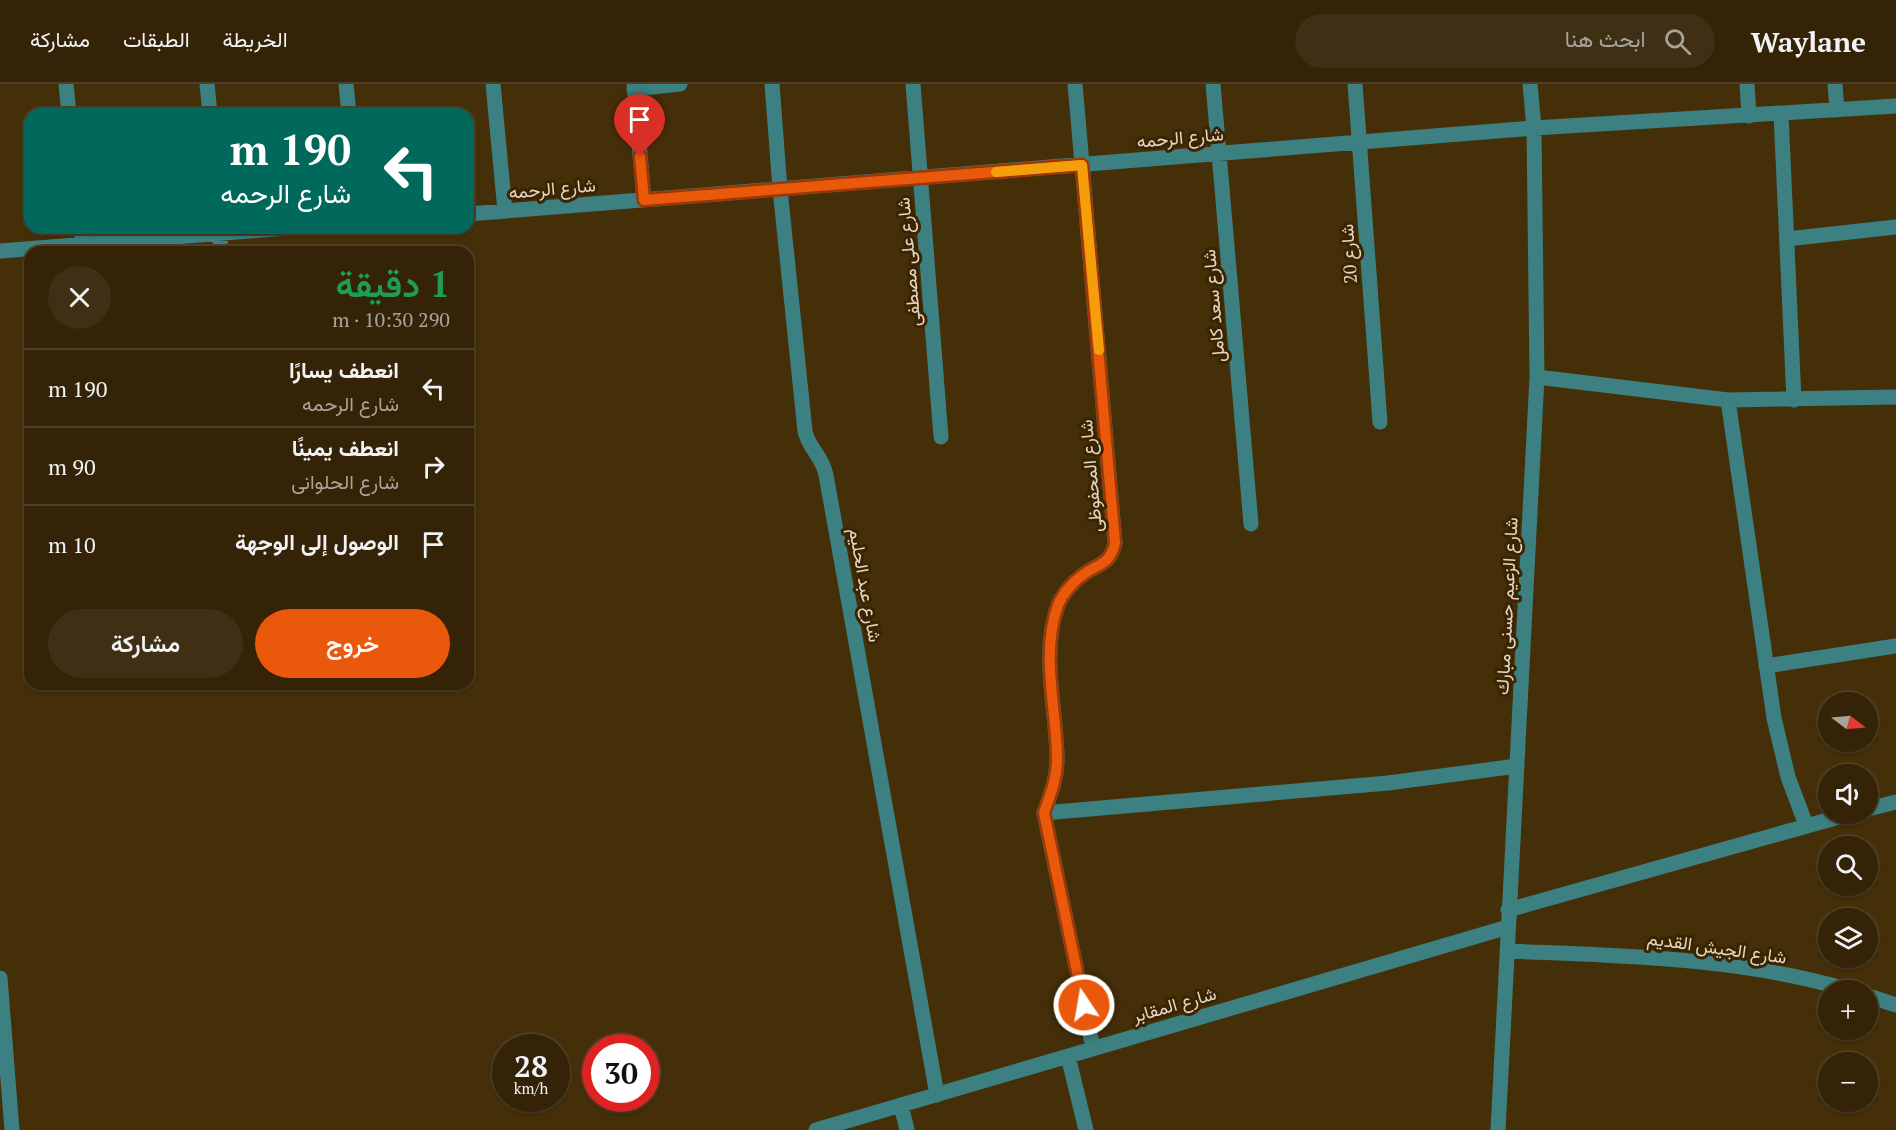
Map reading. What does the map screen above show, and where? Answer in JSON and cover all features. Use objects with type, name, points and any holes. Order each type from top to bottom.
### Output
[{"type":"street","points":[[66,84],[68,108]]},
{"type":"street","points":[[207,84],[209,108]]},
{"type":"street","points":[[346,84],[348,108]]},
{"type":"street","points":[[493,84],[506,211]]},
{"type":"street","points":[[644,200],[634,87],[680,84]]},
{"type":"street","name":"شارع عبد الحليم","points":[[772,84],[780,189],[805,430],[808,442],[820,457],[826,474],[937,1095]]},
{"type":"street","name":"شارع على مصطفى","points":[[913,84],[941,437]]},
{"type":"street","name":"شارع المحفوظى","points":[[1044,813],[1054,786],[1057,761],[1051,633],[1059,603],[1070,586],[1085,573],[1103,564],[1109,558],[1115,543],[1075,84]]},
{"type":"street","name":"شارع سعد كامل","points":[[1214,84],[1251,525]]},
{"type":"street","name":"شارع 20","points":[[1355,84],[1380,422]]},
{"type":"street","name":"شارع الزعيم حسنى مبارك","points":[[1498,1130],[1537,378],[1534,128],[1530,84]]},
{"type":"street","points":[[1747,84],[1749,116]]},
{"type":"street","points":[[1835,84],[1837,110]]},
{"type":"street","name":"شارع الرحمه","points":[[474,214],[1534,128],[1896,106]]},
{"type":"street","points":[[1781,114],[1794,400]]},
{"type":"street","points":[[1786,239],[1896,227]]},
{"type":"street","points":[[99,246],[196,234]]},
{"type":"street","points":[[0,251],[24,250]]},
{"type":"street","points":[[1537,378],[1728,400],[1896,397]]},
{"type":"street","points":[[1728,400],[1774,717],[1788,777],[1806,825]]},
{"type":"street","points":[[1766,666],[1896,646]]},
{"type":"street","points":[[1093,1048],[1044,813],[1388,783],[1517,766]]},
{"type":"street","points":[[1878,806],[1896,802]]},
{"type":"street","points":[[1508,910],[1818,822]]},
{"type":"street","name":"شارع المقابر","points":[[816,1130],[1508,927]]},
{"type":"street","name":"شارع الجيش القديم","points":[[1507,951],[1673,958],[1818,982]]},
{"type":"street","points":[[0,978],[12,1130]]},
{"type":"street","points":[[1878,999],[1896,1005]]},
{"type":"street","points":[[1068,1056],[1086,1130]]},
{"type":"street","points":[[901,1105],[908,1130]]},
{"type":"slow traffic","points":[[996,172],[1082,165],[1099,350]]},
{"type":"route","points":[[640,156],[644,200],[1082,165],[1115,543],[1113,552],[1103,564],[1085,573],[1070,586],[1059,603],[1051,633],[1057,761],[1054,786],[1044,813],[1084,1005]]}]
